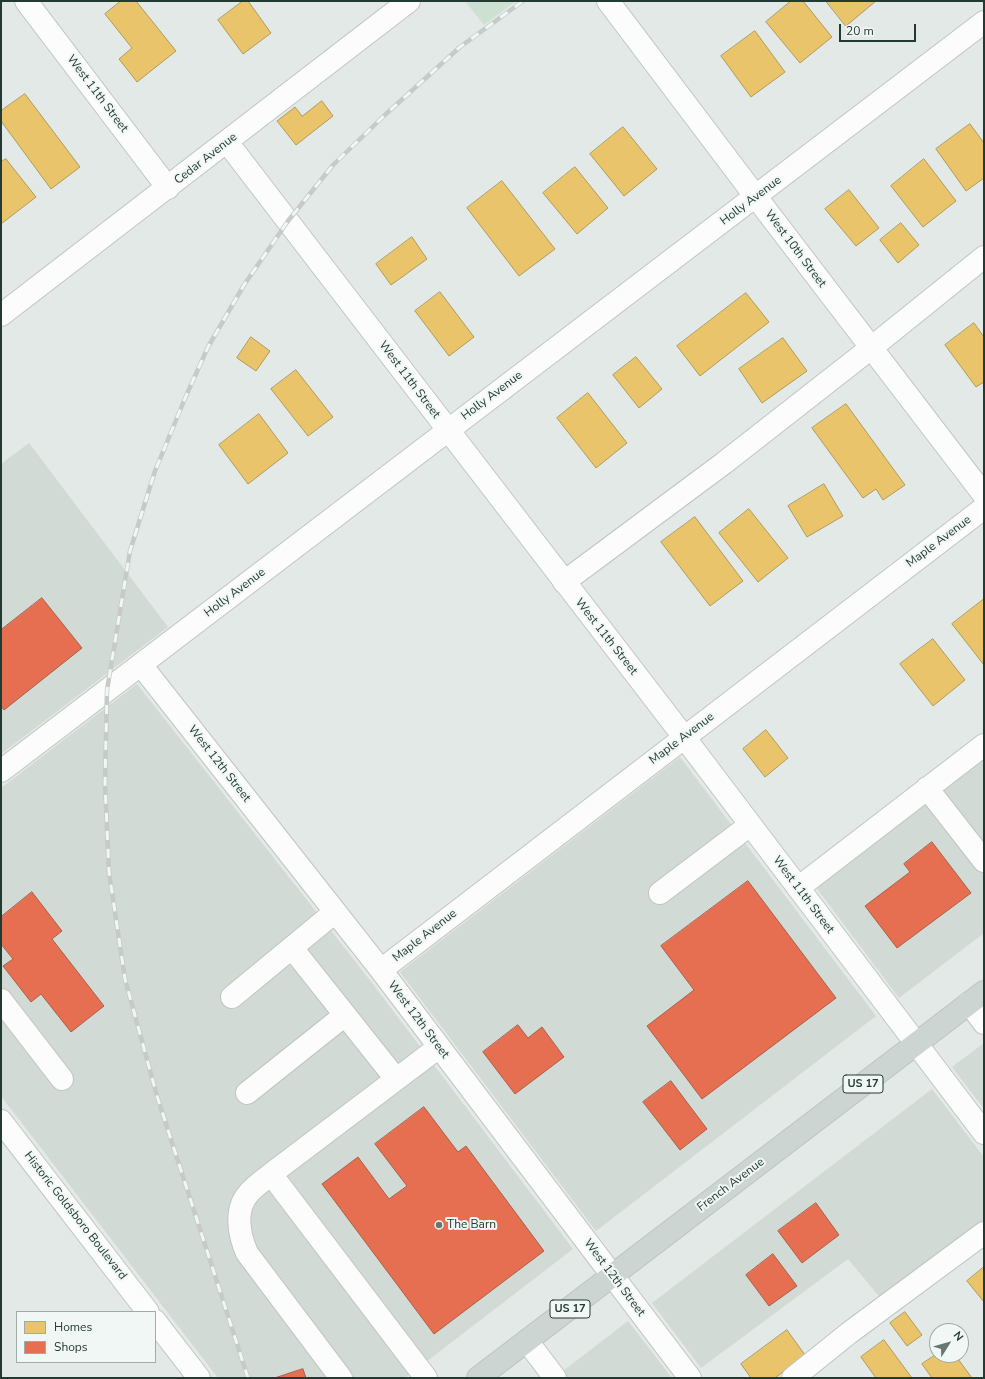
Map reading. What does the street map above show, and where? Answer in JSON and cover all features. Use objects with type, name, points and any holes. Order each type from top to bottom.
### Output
[{"type":"main road","name":"French Avenue","points":[[478,1378],[977,997]]},
{"type":"street","name":"West 11th Street","points":[[26,1],[168,188]]},
{"type":"street","name":"Cedar Avenue","points":[[1,315],[168,188],[409,1]]},
{"type":"street","name":"West 10th Street","points":[[608,1],[984,495]]},
{"type":"street","name":"Holly Avenue","points":[[1,771],[984,22]]},
{"type":"street","name":"West 11th Street","points":[[227,142],[684,737],[915,1044],[984,1133]]},
{"type":"street","points":[[564,582],[724,463],[984,257]]},
{"type":"street","name":"Maple Avenue","points":[[381,970],[984,508]]},
{"type":"street","name":"West 12th Street","points":[[141,665],[381,970],[613,1276],[684,1376]]},
{"type":"street","points":[[798,888],[927,788],[984,746]]},
{"type":"street","points":[[927,788],[984,861]]},
{"type":"street","points":[[660,893],[750,825]]},
{"type":"street","points":[[232,997],[335,912]]},
{"type":"street","points":[[292,948],[396,1079]]},
{"type":"street","points":[[977,997],[984,1022]]},
{"type":"street","points":[[1,1000],[62,1079]]},
{"type":"street","points":[[247,1092],[345,1014]]},
{"type":"street","points":[[341,1378],[247,1253],[239,1229],[241,1207],[249,1192],[271,1174],[439,1047]]},
{"type":"street","name":"Historic Goldsboro Boulevard","points":[[1,1121],[147,1311]]},
{"type":"street","points":[[271,1174],[426,1378]]},
{"type":"street","points":[[793,1378],[849,1333],[984,1233]]},
{"type":"street","points":[[156,1322],[199,1378]]},
{"type":"street","points":[[526,1342],[555,1378]]},
{"type":"shaded area","points":[[29,443],[168,627],[1,754],[1,464]]},
{"type":"shaded area","points":[[137,684],[369,979],[573,1249],[405,1378],[218,1378],[1,1096],[1,788]]},
{"type":"shaded area","points":[[984,749],[984,933],[899,998],[806,874]]},
{"type":"shaded area","points":[[680,757],[876,1016],[596,1231],[400,972]]},
{"type":"shaded area","points":[[984,1043],[984,1109],[952,1067]]},
{"type":"shaded area","points":[[932,1089],[984,1157],[984,1240],[892,1312],[848,1259],[701,1368],[652,1303]]},
{"type":"shaded area","points":[[628,1321],[672,1378],[554,1378]]},
{"type":"green space","points":[[465,1],[516,1],[484,25]]},
{"type":"building: Homes","points":[[121,1],[136,1],[176,51],[137,82],[119,59],[132,48],[105,14]]},
{"type":"building: Homes","points":[[243,1],[248,1],[271,33],[243,54],[218,20]]},
{"type":"building: Homes","points":[[791,1],[803,1],[832,37],[800,63],[766,22]]},
{"type":"building: Homes","points":[[826,1],[876,1],[846,26]]},
{"type":"building: Homes","points":[[755,31],[785,72],[751,97],[721,56]]},
{"type":"building: Homes","points":[[25,94],[80,167],[51,189],[1,121],[1,111]]},
{"type":"building: Homes","points":[[322,101],[333,116],[296,145],[277,121],[295,107],[302,116]]},
{"type":"building: Homes","points":[[970,124],[984,143],[984,178],[966,191],[936,149]]},
{"type":"building: Homes","points":[[623,127],[657,169],[624,196],[590,154]]},
{"type":"building: Homes","points":[[6,159],[36,197],[1,224],[1,162]]},
{"type":"building: Homes","points":[[924,159],[956,201],[923,227],[891,186]]},
{"type":"building: Homes","points":[[575,167],[608,208],[577,234],[543,193]]},
{"type":"building: Homes","points":[[502,181],[555,249],[519,276],[467,208]]},
{"type":"building: Homes","points":[[849,190],[879,228],[856,246],[825,209]]},
{"type":"building: Homes","points":[[901,223],[919,245],[898,263],[880,240]]},
{"type":"building: Homes","points":[[412,237],[427,259],[391,285],[376,264]]},
{"type":"building: Homes","points":[[440,292],[474,337],[449,356],[415,311]]},
{"type":"building: Homes","points":[[746,293],[769,322],[700,376],[677,346]]},
{"type":"building: Homes","points":[[974,323],[984,337],[984,382],[976,387],[945,345]]},
{"type":"building: Homes","points":[[251,337],[270,351],[256,371],[237,358]]},
{"type":"building: Homes","points":[[783,338],[807,371],[762,403],[739,369]]},
{"type":"building: Homes","points":[[636,357],[662,389],[639,408],[613,375]]},
{"type":"building: Homes","points":[[296,370],[333,417],[308,436],[271,389]]},
{"type":"building: Homes","points":[[588,393],[627,443],[596,468],[557,418]]},
{"type":"building: Homes","points":[[846,404],[905,485],[883,500],[876,489],[863,498],[812,428]]},
{"type":"building: Homes","points":[[259,414],[288,453],[248,484],[219,445]]},
{"type":"building: Homes","points":[[824,484],[843,516],[807,537],[788,506]]},
{"type":"building: Homes","points":[[749,509],[788,558],[758,582],[719,533]]},
{"type":"building: Homes","points":[[695,517],[743,581],[710,606],[661,542]]},
{"type":"building: Homes","points":[[984,599],[984,665],[952,624]]},
{"type":"building: Homes","points":[[933,639],[965,680],[933,706],[900,664]]},
{"type":"building: Homes","points":[[766,730],[788,758],[765,777],[743,749]]},
{"type":"building: Homes","points":[[984,1267],[984,1302],[967,1281]]},
{"type":"building: Homes","points":[[905,1312],[922,1335],[907,1346],[890,1323]]},
{"type":"building: Homes","points":[[787,1330],[805,1355],[775,1378],[751,1378],[741,1364]]},
{"type":"building: Homes","points":[[884,1340],[912,1378],[876,1378],[861,1357]]},
{"type":"building: Homes","points":[[929,1359],[929,1363],[961,1363],[972,1378],[932,1378],[922,1364]]},
{"type":"building: Shops","points":[[42,598],[82,648],[4,710],[1,706],[1,630]]},
{"type":"building: Shops","points":[[932,842],[971,893],[897,948],[865,906],[910,872],[904,864]]},
{"type":"building: Shops","points":[[748,881],[836,998],[702,1099],[647,1026],[694,990],[661,946]]},
{"type":"building: Shops","points":[[32,892],[62,931],[52,939],[104,1006],[71,1032],[41,994],[31,1002],[3,966],[13,959],[1,944],[1,917]]},
{"type":"building: Shops","points":[[518,1025],[528,1038],[542,1027],[564,1057],[515,1094],[483,1052]]},
{"type":"building: Shops","points":[[671,1081],[707,1129],[680,1150],[643,1102]]},
{"type":"building: Shops","name":"The Barn","points":[[424,1107],[458,1152],[466,1146],[544,1251],[434,1334],[322,1184],[358,1157],[389,1199],[407,1186],[375,1144]]},
{"type":"building: Shops","points":[[816,1203],[839,1235],[802,1263],[778,1231]]},
{"type":"building: Shops","points":[[773,1254],[797,1286],[769,1306],[746,1275]]},
{"type":"building: Shops","points":[[303,1369],[306,1378],[275,1378]]},
{"type":"railway","points":[[248,1378],[157,1096],[125,979],[109,872],[105,784],[107,690],[130,551],[155,471],[208,347],[244,285],[288,221],[333,165],[386,114],[460,47],[523,1]]},
{"type":"place","name":"The Barn","points":[[439,1225]]}]
